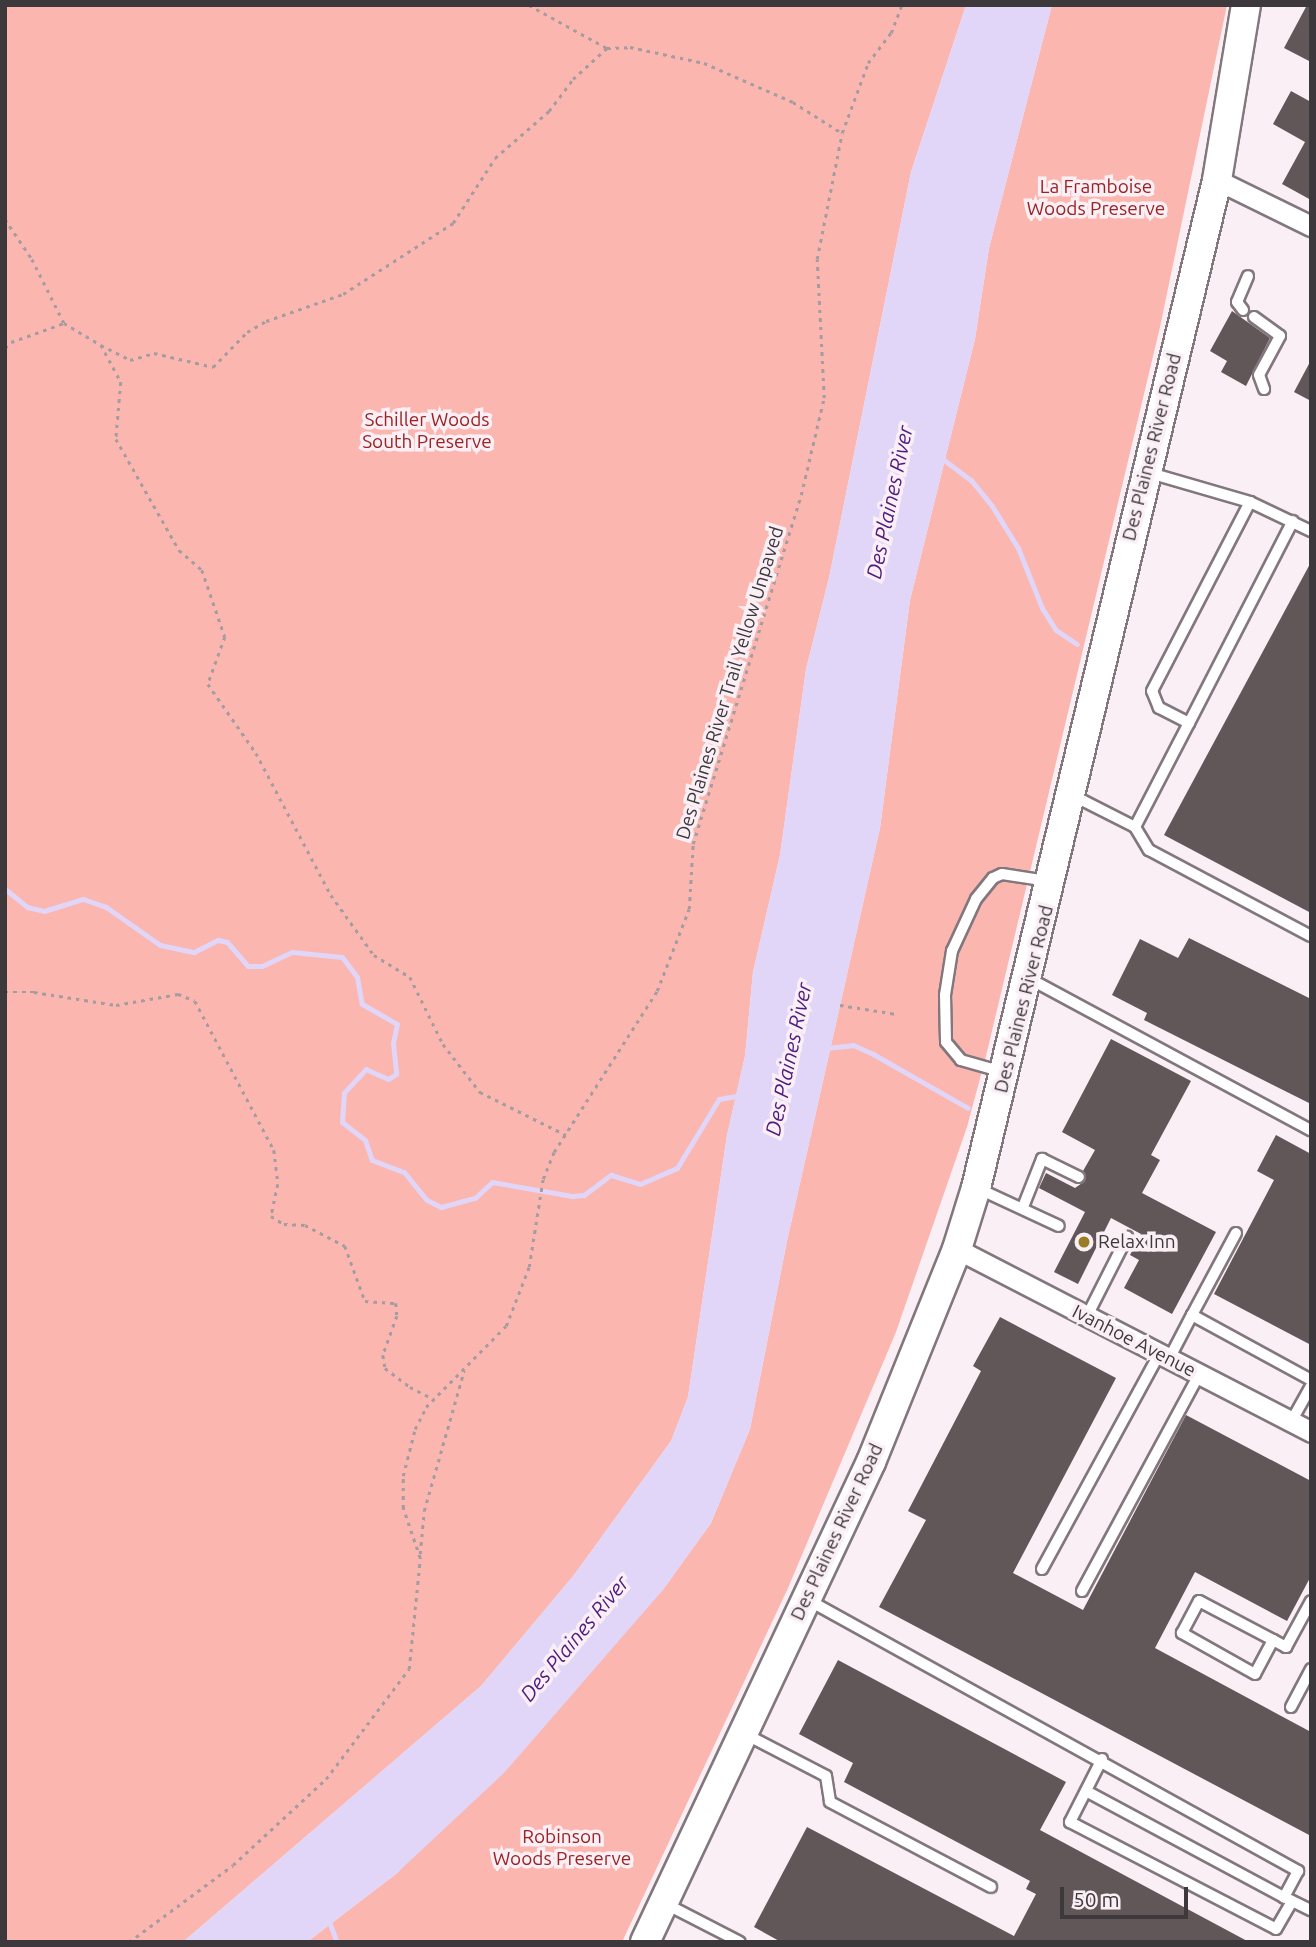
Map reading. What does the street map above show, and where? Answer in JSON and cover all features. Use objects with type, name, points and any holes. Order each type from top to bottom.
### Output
[{"type":"main road","name":"Des Plaines River Road","points":[[645,1942],[871,1462],[957,1250],[976,1188],[1030,979],[1144,472],[1217,180],[1246,5]]},
{"type":"street","points":[[1217,180],[1311,226]]},
{"type":"street","name":"Ivanhoe Avenue","points":[[957,1250],[1311,1432]]},
{"type":"lane","points":[[1243,310],[1237,302],[1248,276]]},
{"type":"lane","points":[[1254,317],[1280,336],[1259,375],[1264,389]]},
{"type":"lane","points":[[1144,472],[1250,502],[1311,530]]},
{"type":"lane","points":[[1189,723],[1159,708],[1152,691],[1250,502]]},
{"type":"lane","points":[[1135,827],[1293,521]]},
{"type":"lane","points":[[1071,795],[1135,827],[1149,850],[1311,936]]},
{"type":"lane","points":[[1006,1073],[961,1060],[946,1042],[944,995],[952,951],[967,916],[993,878],[1012,874],[1052,882]]},
{"type":"lane","points":[[1030,979],[1311,1130]]},
{"type":"lane","points":[[1023,1207],[1042,1159],[1079,1177]]},
{"type":"lane","points":[[976,1188],[1023,1207],[1059,1226]]},
{"type":"lane","points":[[1042,1569],[1164,1356],[1192,1315],[1236,1233]]},
{"type":"lane","points":[[1087,1316],[1127,1237]]},
{"type":"lane","points":[[1192,1315],[1311,1380]]},
{"type":"lane","points":[[1082,1591],[1199,1375]]},
{"type":"lane","points":[[1291,1422],[1311,1386]]},
{"type":"lane","points":[[806,1599],[1102,1759],[1298,1871],[1276,1929],[1070,1822],[1102,1759]]},
{"type":"lane","points":[[1273,1640],[1255,1674],[1182,1633],[1199,1601],[1273,1640],[1286,1647],[1311,1601]]},
{"type":"lane","points":[[1291,1707],[1311,1669]]},
{"type":"lane","points":[[743,1733],[826,1776],[830,1802],[991,1887]]},
{"type":"lane","points":[[1086,1791],[1311,1910]]},
{"type":"lane","points":[[664,1903],[740,1942]]},
{"type":"path","points":[[529,5],[607,48],[630,47],[704,63],[793,102],[842,133]]},
{"type":"path","name":"Des Plaines River Trail Yellow Unpaved","points":[[129,1942],[233,1865],[326,1779],[409,1669],[420,1558],[403,1508],[403,1476],[415,1429],[434,1399],[506,1326],[529,1266],[543,1179],[566,1135],[657,991],[689,909],[694,844],[802,495],[824,398],[817,259],[842,133],[868,63],[891,33],[902,5]]},
{"type":"path","points":[[5,219],[32,259],[64,323],[130,360],[153,353],[213,367],[247,332],[267,321],[344,293],[453,223],[495,159],[549,111],[573,79],[607,48]]},
{"type":"path","points":[[5,348],[64,323]]},
{"type":"path","points":[[102,345],[121,382],[116,439],[179,550],[202,570],[225,637],[208,684],[256,753],[331,895],[374,954],[410,977],[443,1044],[480,1091],[566,1135]]},
{"type":"path","points":[[5,992],[34,992],[116,1005],[178,994],[195,1001],[274,1150],[278,1184],[271,1216],[284,1224],[304,1225],[345,1246],[365,1301],[396,1303],[397,1315],[383,1354],[386,1368],[410,1387],[434,1399]]},
{"type":"path","points":[[840,1004],[895,1014]]},
{"type":"path","points":[[420,1558],[424,1511],[464,1369]]},
{"type":"green space","name":"Schiller Woods South Preserve","points":[[5,5],[966,5],[911,172],[829,578],[806,669],[780,855],[753,972],[745,1056],[727,1135],[688,1397],[671,1441],[574,1575],[481,1686],[183,1942],[5,1942]]},
{"type":"green space","name":"Robinson Woods Preserve","points":[[1052,5],[1227,5],[1160,327],[986,1056],[967,1127],[896,1332],[788,1588],[622,1942],[307,1942],[396,1874],[662,1591],[711,1523],[750,1429],[787,1241],[880,828],[910,600],[975,339],[989,248]]},
{"type":"water","name":"Des Plaines River","points":[[966,5],[1052,5],[989,248],[975,339],[910,600],[880,828],[787,1241],[750,1429],[711,1523],[662,1591],[504,1773],[396,1874],[307,1942],[183,1942],[481,1686],[574,1575],[671,1441],[688,1397],[727,1135],[745,1056],[753,972],[780,855],[806,669],[829,578],[911,172]]},
{"type":"building","points":[[1307,5],[1311,5],[1311,62],[1284,48]]},
{"type":"building","points":[[1291,91],[1311,102],[1311,200],[1282,184],[1305,142],[1273,124]]},
{"type":"building","points":[[1232,311],[1270,338],[1246,386],[1221,372],[1227,361],[1210,351]]},
{"type":"building","points":[[1311,360],[1311,401],[1294,392]]},
{"type":"building","points":[[1311,562],[1311,913],[1164,835]]},
{"type":"building","points":[[1189,938],[1311,999],[1311,1104],[1144,1020],[1147,1013],[1112,995],[1140,939],[1178,958]]},
{"type":"building","points":[[1111,1039],[1191,1081],[1151,1155],[1160,1160],[1142,1193],[1216,1232],[1172,1314],[1124,1288],[1139,1260],[1130,1255],[1141,1234],[1111,1218],[1078,1284],[1054,1272],[1085,1212],[1039,1188],[1046,1173],[1075,1188],[1085,1181],[1083,1171],[1095,1150],[1062,1132]]},
{"type":"building","points":[[1276,1135],[1311,1154],[1311,1345],[1214,1294],[1274,1180],[1257,1171]]},
{"type":"building","points":[[1000,1317],[1116,1378],[1013,1573],[1083,1610],[1186,1415],[1311,1481],[1311,1576],[1287,1621],[1195,1572],[1155,1648],[1311,1732],[1311,1836],[879,1607],[926,1520],[908,1511],[981,1371],[973,1366]]},
{"type":"building","points":[[838,1660],[1066,1782],[1040,1830],[1249,1942],[781,1942],[754,1927],[807,1827],[1014,1936],[1036,1894],[1026,1889],[1030,1881],[844,1782],[853,1763],[799,1734]]},
{"type":"waterway","points":[[940,457],[971,480],[992,506],[1018,548],[1042,608],[1056,630],[1077,644]]},
{"type":"waterway","points":[[5,889],[27,907],[44,911],[83,899],[106,907],[160,945],[194,952],[218,940],[227,942],[248,966],[262,966],[292,952],[342,957],[357,977],[362,1004],[397,1024],[393,1043],[396,1074],[388,1079],[366,1069],[344,1093],[342,1122],[365,1140],[372,1160],[404,1172],[427,1200],[441,1207],[475,1198],[492,1182],[572,1196],[584,1195],[611,1175],[640,1184],[677,1168],[719,1099],[741,1095]]},
{"type":"waterway","points":[[826,1048],[853,1045],[968,1108]]},
{"type":"waterway","points":[[328,1919],[337,1942]]},
{"type":"place","name":"Relax Inn","points":[[1084,1242]]},
{"type":"park label","name":"La Framboise Woods Preserve","points":[[1096,198]]}]
